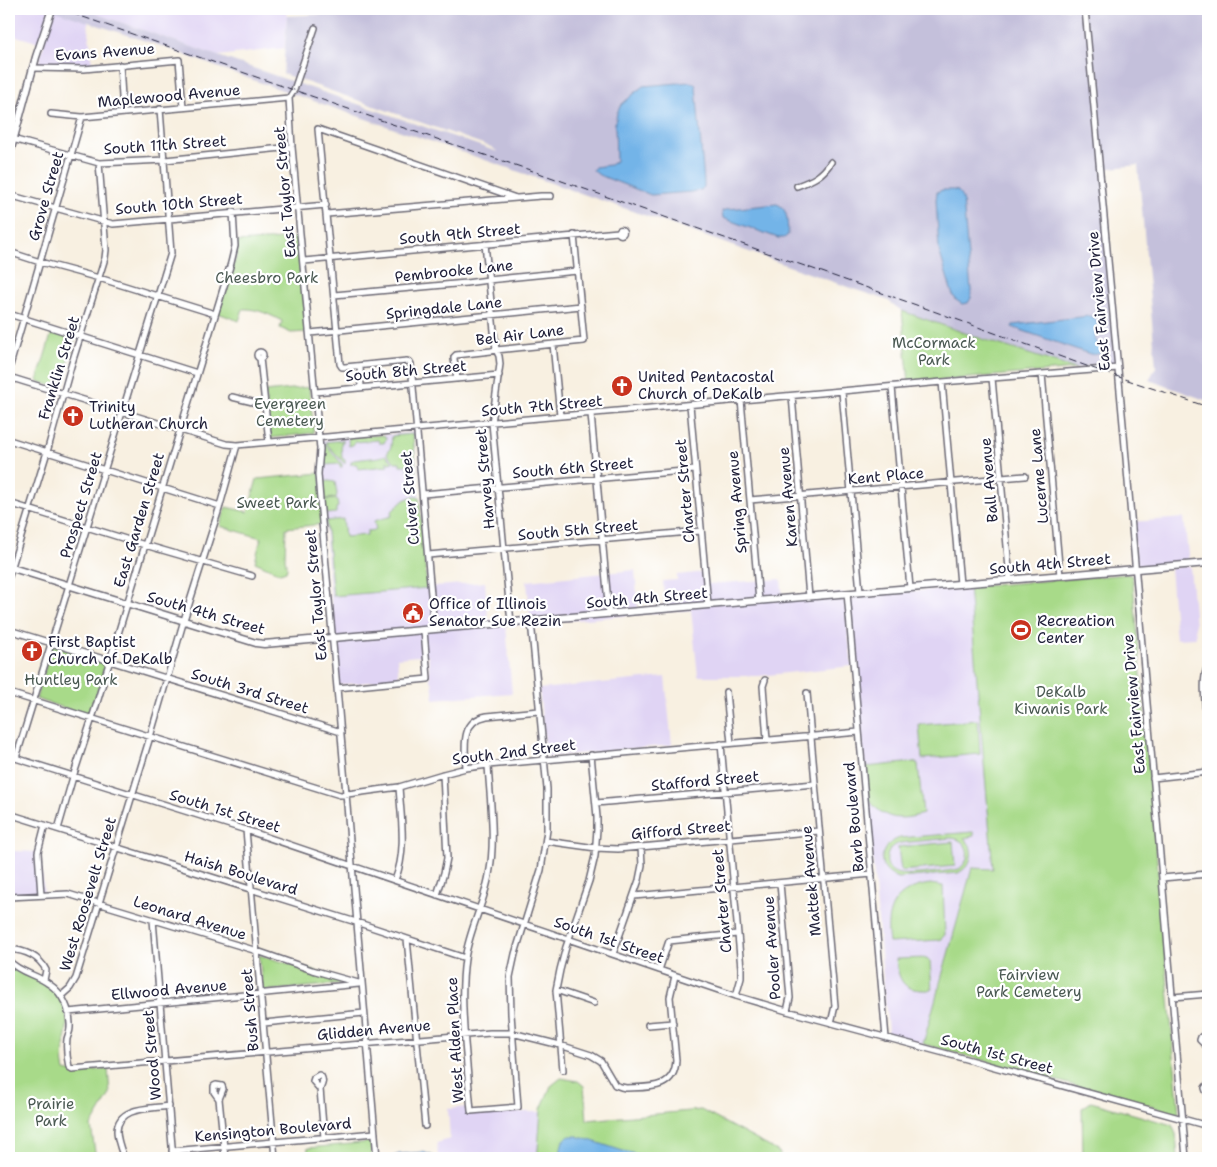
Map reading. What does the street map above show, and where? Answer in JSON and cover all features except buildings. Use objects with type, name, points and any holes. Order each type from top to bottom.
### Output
[{"type":"main road","points":[[9,156],[11,138],[22,111],[33,68],[52,9]]},
{"type":"main road","name":"South 4th Street","points":[[10,567],[260,644],[270,644],[1208,563]]},
{"type":"street","name":"East Fairview Drive","points":[[1085,9],[1186,1158]]},
{"type":"street","name":"East Taylor Street","points":[[315,28],[296,87],[289,98],[320,449],[318,474],[377,1156]]},
{"type":"street","name":"Evans Avenue","points":[[33,68],[84,69],[178,60],[182,107]]},
{"type":"street","points":[[120,65],[123,113]]},
{"type":"street","name":"Maplewood Avenue","points":[[51,114],[82,117],[289,98]]},
{"type":"street","name":"Prospect Street","points":[[16,758],[171,253],[160,109]]},
{"type":"street","name":"Grove Street","points":[[9,369],[82,117]]},
{"type":"street","points":[[362,387],[360,366],[342,367],[339,363],[318,129],[516,198]]},
{"type":"street","name":"South 11th Street","points":[[11,138],[98,163],[164,160],[292,147]]},
{"type":"street","points":[[797,186],[814,179],[825,171],[831,162]]},
{"type":"street","name":"Franklin Street","points":[[9,576],[10,567],[47,452],[106,254],[98,163]]},
{"type":"street","name":"South 10th Street","points":[[9,195],[113,224],[326,204]]},
{"type":"street","points":[[327,214],[551,196]]},
{"type":"street","name":"East Garden Street","points":[[58,829],[231,263],[235,246],[233,212]]},
{"type":"street","name":"South 9th Street","points":[[304,261],[618,232]]},
{"type":"street","points":[[574,235],[581,306]]},
{"type":"street","name":"Harvey Street","points":[[485,244],[496,350],[500,360],[492,423],[511,623]]},
{"type":"street","points":[[9,252],[215,314]]},
{"type":"street","name":"Pembrooke Lane","points":[[334,295],[577,271]]},
{"type":"street","name":"Springdale Lane","points":[[310,333],[581,306]]},
{"type":"street","name":"Bel Air Lane","points":[[457,379],[455,356],[584,340],[581,306]]},
{"type":"street","points":[[9,314],[197,373]]},
{"type":"street","points":[[553,344],[560,416]]},
{"type":"street","points":[[260,358],[268,442]]},
{"type":"street","name":"Culver Street","points":[[360,366],[407,361],[411,364],[434,629]]},
{"type":"street","name":"South 7th Street","points":[[9,377],[226,444],[237,445],[1118,368]]},
{"type":"street","name":"Lucerne Lane","points":[[1042,374],[1060,576]]},
{"type":"street","name":"South 8th Street","points":[[315,392],[499,375]]},
{"type":"street","name":"Ball Avenue","points":[[992,378],[1010,580]]},
{"type":"street","points":[[942,382],[960,584]]},
{"type":"street","points":[[892,387],[910,588]]},
{"type":"street","points":[[842,392],[860,592]]},
{"type":"street","name":"Karen Avenue","points":[[792,396],[809,596]]},
{"type":"street","points":[[232,397],[265,405]]},
{"type":"street","name":"Spring Avenue","points":[[741,400],[759,601]]},
{"type":"street","name":"Charter Street","points":[[690,405],[708,605]]},
{"type":"street","points":[[591,414],[609,614]]},
{"type":"street","points":[[9,440],[220,506]]},
{"type":"street","name":"West Roosevelt Street","points":[[61,996],[75,981],[237,445]]},
{"type":"street","name":"South 6th Street","points":[[423,494],[695,470]]},
{"type":"street","name":"Kent Place","points":[[750,500],[1025,476]]},
{"type":"street","points":[[9,503],[252,576]]},
{"type":"street","name":"South 5th Street","points":[[428,555],[701,531]]},
{"type":"street","name":"Barb Boulevard","points":[[848,593],[886,1038]]},
{"type":"street","points":[[512,1033],[510,977],[515,954],[541,870],[546,841],[548,805],[531,621]]},
{"type":"street","name":"South 3rd Street","points":[[9,630],[341,732]]},
{"type":"street","points":[[337,688],[428,679],[424,630]]},
{"type":"street","points":[[1208,666],[1205,671],[1204,680],[1208,731]]},
{"type":"street","points":[[765,680],[763,686],[768,740]]},
{"type":"street","points":[[726,692],[731,743]]},
{"type":"street","name":"Mattek Avenue","points":[[807,693],[835,1006],[832,1023]]},
{"type":"street","name":"South 2nd Street","points":[[9,694],[340,795],[399,787],[466,768],[488,765],[859,732]]},
{"type":"street","points":[[466,768],[465,735],[475,721],[488,716],[540,711]]},
{"type":"street","name":"Charter Street","points":[[721,744],[741,973],[736,996]]},
{"type":"street","points":[[563,1070],[556,990],[566,947],[589,881],[596,848],[596,803],[591,755]]},
{"type":"street","name":"South 1st Street","points":[[9,756],[246,830],[736,996],[1208,1126]]},
{"type":"street","name":"West Alden Place","points":[[488,765],[492,855],[488,882],[465,958],[462,992],[471,1111],[518,1107],[512,1033]]},
{"type":"street","points":[[1153,778],[1208,772]]},
{"type":"street","points":[[437,895],[447,854],[442,774]]},
{"type":"street","name":"Stafford Street","points":[[596,803],[815,784]]},
{"type":"street","points":[[395,880],[400,867],[402,850],[399,787]]},
{"type":"street","name":"Haish Boulevard","points":[[9,814],[252,889],[465,958]]},
{"type":"street","points":[[41,895],[38,852],[45,825]]},
{"type":"street","name":"Bush Street","points":[[246,830],[275,1158]]},
{"type":"street","name":"Gifford Street","points":[[546,841],[618,849],[819,831]]},
{"type":"street","points":[[613,954],[639,880],[641,847]]},
{"type":"street","points":[[634,896],[872,874]]},
{"type":"street","points":[[1162,878],[1208,874]]},
{"type":"street","name":"Pooler Avenue","points":[[780,883],[790,995],[787,1011]]},
{"type":"street","name":"Leonard Avenue","points":[[9,897],[68,894],[362,984]]},
{"type":"street","name":"Wood Street","points":[[153,920],[173,1158]]},
{"type":"street","points":[[659,970],[669,941],[737,934]]},
{"type":"street","points":[[407,939],[425,1126]]},
{"type":"street","points":[[9,949],[26,952],[40,962],[46,968],[44,980]]},
{"type":"street","points":[[9,961],[23,972],[44,980],[54,988],[61,996],[68,1012]]},
{"type":"street","points":[[648,1025],[673,1023],[670,994],[675,976]]},
{"type":"street","name":"Ellwood Avenue","points":[[68,1012],[362,984]]},
{"type":"street","points":[[556,990],[594,1003]]},
{"type":"street","points":[[1173,997],[1208,994]]},
{"type":"street","name":"Glidden Avenue","points":[[68,1012],[70,1027],[67,1039],[70,1068],[490,1033],[512,1033],[591,1055],[605,1066],[616,1086],[626,1088],[662,1084],[671,1077],[676,1060],[673,1023]]},
{"type":"street","points":[[264,1023],[364,1013]]},
{"type":"street","points":[[1208,1036],[1204,1035],[1200,1039],[1204,1044],[1208,1043]]},
{"type":"street","points":[[1208,1084],[1205,1088],[1208,1093]]},
{"type":"street","points":[[320,1089],[324,1138]]},
{"type":"street","points":[[219,1099],[225,1158]]},
{"type":"street","points":[[124,1158],[117,1131],[123,1116],[133,1110],[169,1106]]},
{"type":"street","name":"Kensington Boulevard","points":[[172,1151],[375,1132]]},
{"type":"shaded area","points":[[9,9],[51,9],[88,21],[92,65],[38,65],[44,44],[9,34]]},
{"type":"shaded area","points":[[49,9],[82,9],[498,152],[491,147],[283,74],[287,16],[409,9],[1208,9],[1208,401],[1149,380],[1156,367],[1138,165],[1102,169],[1120,370],[1099,364],[1076,369],[902,311],[887,300],[233,73],[161,46]]},
{"type":"shaded area","points":[[82,9],[286,9],[284,48],[218,56]]},
{"type":"shaded area","points":[[414,432],[427,587],[485,582],[488,620],[530,616],[527,581],[635,570],[638,608],[664,605],[663,581],[677,580],[677,575],[706,572],[707,584],[781,579],[783,597],[844,593],[852,666],[759,676],[698,676],[691,610],[506,626],[512,693],[434,699],[432,681],[430,681],[428,655],[397,658],[399,679],[338,685],[320,468],[322,441]]},
{"type":"shaded area","points":[[1184,518],[1189,563],[1137,568],[1132,522]]},
{"type":"shaded area","points":[[1190,566],[1196,638],[1176,639],[1170,568]]},
{"type":"shaded area","points":[[969,587],[993,869],[972,868],[923,1044],[898,1038],[890,1035],[888,1032],[850,602],[854,596]]},
{"type":"shaded area","points":[[665,677],[672,745],[546,757],[539,689]]},
{"type":"shaded area","points":[[9,847],[12,851],[40,852],[44,892],[9,894]]},
{"type":"shaded area","points":[[467,1107],[469,1114],[513,1111],[541,1112],[537,1158],[438,1158],[437,1143],[450,1139],[448,1109]]},
{"type":"green space","name":"Cheesbro Park","points":[[296,238],[298,242],[307,332],[291,333],[280,328],[282,321],[258,311],[243,309],[239,321],[218,313],[236,257],[237,242]]},
{"type":"green space","name":"McCormack Park","points":[[902,311],[985,340],[1076,369],[909,383]]},
{"type":"green space","points":[[52,332],[75,340],[60,388],[37,381]]},
{"type":"green space","name":"Evergreen Cemetery","points":[[309,387],[314,433],[270,438],[265,392]]},
{"type":"green space","points":[[413,434],[418,492],[414,493],[412,491],[408,465],[400,465],[400,462],[395,462],[387,454],[391,447],[392,436]]},
{"type":"green space","points":[[382,435],[386,439],[384,443],[379,443],[378,440],[355,442],[349,446],[348,440],[350,437]]},
{"type":"green space","points":[[343,440],[341,442],[342,458],[345,460],[345,464],[325,442]]},
{"type":"green space","points":[[324,443],[342,464],[342,467],[340,467],[340,464],[325,465],[322,468]]},
{"type":"green space","points":[[386,455],[393,462],[389,463],[387,461],[387,466],[358,469],[357,464],[351,464],[354,460]]},
{"type":"green space","name":"Sweet Park","points":[[320,473],[324,524],[286,528],[286,571],[280,573],[255,562],[261,538],[220,526],[226,507],[248,512],[257,479]]},
{"type":"green space","points":[[323,482],[335,482],[336,498],[324,499]]},
{"type":"green space","points":[[411,497],[419,497],[427,588],[333,596],[326,521],[343,519],[345,537],[367,535],[367,531],[376,530],[374,521],[392,516],[391,512],[404,500]]},
{"type":"green space","points":[[337,499],[338,507],[336,508],[336,513],[325,514],[324,500]]},
{"type":"green space","points":[[1128,574],[1132,576],[1133,582],[1179,1114],[923,1044],[972,868],[993,869],[969,587]]},
{"type":"green space","name":"Huntley Park","points":[[52,645],[106,662],[90,716],[36,699]]},
{"type":"green space","points":[[978,720],[980,754],[922,759],[919,725]]},
{"type":"green space","points":[[914,762],[918,764],[923,814],[895,818],[876,808],[868,794],[866,767]]},
{"type":"green space","points":[[973,832],[974,836],[964,838],[970,847],[971,857],[967,866],[958,873],[899,878],[891,875],[886,870],[882,858],[887,846],[892,841],[900,838]],"holes":[[[957,839],[962,842],[967,850],[966,860],[959,869],[899,874],[893,872],[887,864],[888,854],[891,849],[900,843]]]},
{"type":"green space","points":[[953,842],[955,866],[901,871],[898,847]]},
{"type":"green space","points":[[930,884],[943,886],[945,935],[940,940],[889,943],[888,921],[894,903],[908,891]]},
{"type":"green space","points":[[259,955],[338,978],[340,982],[339,984],[263,991]]},
{"type":"green space","points":[[927,958],[930,961],[932,990],[910,988],[905,985],[899,975],[896,959]]},
{"type":"green space","name":"Prairie Park","points":[[9,965],[47,985],[60,997],[67,1016],[63,1055],[65,1071],[108,1069],[110,1094],[91,1126],[96,1158],[9,1158]]},
{"type":"green space","points":[[561,1078],[578,1081],[584,1086],[587,1120],[701,1110],[779,1152],[779,1158],[537,1158],[541,1109],[551,1086]]},
{"type":"green space","points":[[1091,1102],[1172,1125],[1176,1134],[1178,1158],[1083,1158],[1082,1108]]},
{"type":"green space","points":[[371,1142],[372,1158],[307,1158],[308,1148]]},
{"type":"water","points":[[690,82],[695,84],[696,87],[704,182],[704,187],[701,190],[651,195],[599,175],[593,170],[595,167],[610,165],[616,161],[615,123],[621,105],[643,86]]},
{"type":"water","points":[[942,190],[958,191],[963,200],[971,290],[971,298],[968,303],[962,304],[956,300],[952,293],[939,250],[936,200],[937,192]]},
{"type":"water","points":[[777,204],[784,209],[787,217],[788,235],[784,238],[778,238],[723,218],[722,211],[729,209]]},
{"type":"water","points":[[1089,316],[1097,322],[1095,338],[1102,349],[1102,351],[1096,354],[1090,354],[1012,327],[1013,325]]},
{"type":"water","points":[[570,1136],[577,1136],[623,1151],[655,1158],[560,1158],[564,1140]]},
{"type":"water","points":[[423,1152],[439,1158],[389,1158],[399,1154]]},
{"type":"railway","points":[[60,9],[536,172],[1208,407]]},
{"type":"place","name":"United Pentacostal Church of DeKalb","points":[[622,386]]},
{"type":"place","name":"Trinity Lutheran Church","points":[[73,416]]},
{"type":"place","name":"Office of Illinois Senator Sue Rezin","points":[[413,613]]},
{"type":"place","name":"Recreation Center","points":[[1021,630]]},
{"type":"place","name":"First Baptist Church of DeKalb","points":[[32,651]]},
{"type":"park label","name":"DeKalb Kiwanis Park","points":[[1061,700]]},
{"type":"park label","name":"Fairview Park Cemetery","points":[[1029,984]]}]
